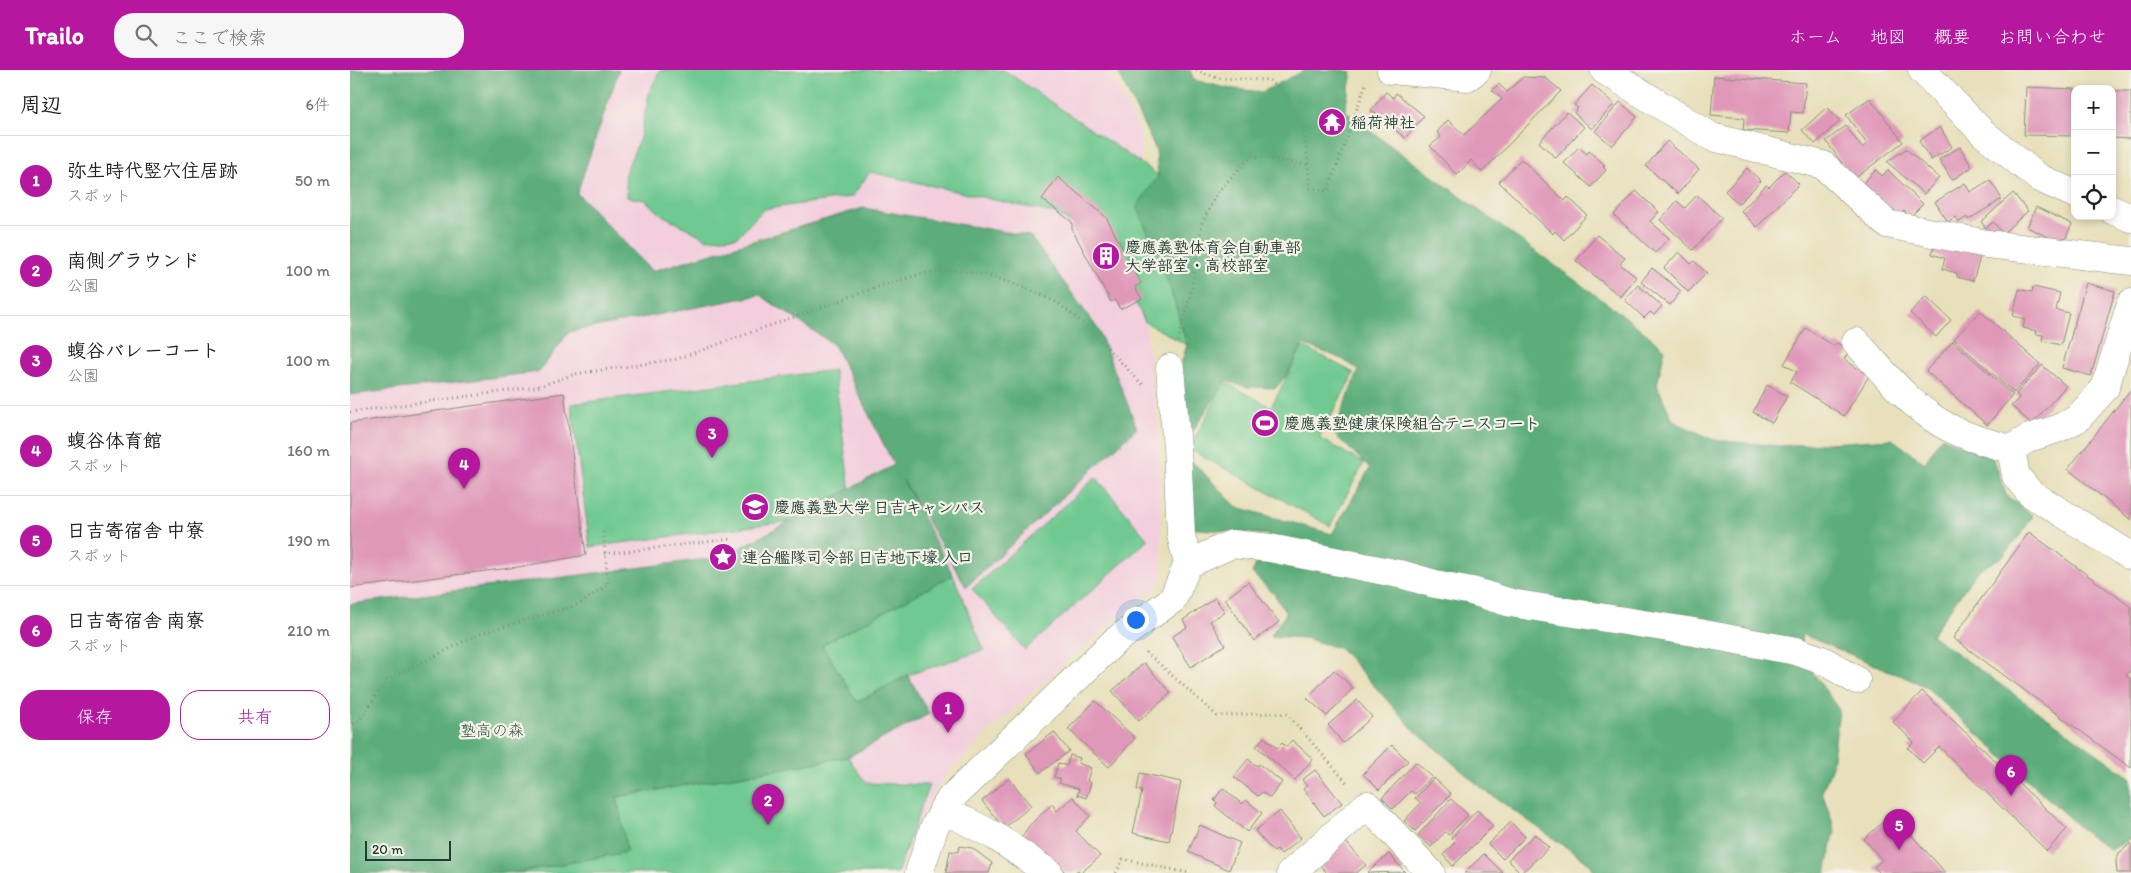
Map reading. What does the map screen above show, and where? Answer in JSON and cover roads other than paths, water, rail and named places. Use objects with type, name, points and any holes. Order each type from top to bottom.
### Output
[{"type":"street","points":[[1380,74],[1468,77],[1477,70]]},
{"type":"street","points":[[1604,70],[1712,137],[1823,165],[1887,224],[1987,244],[2131,261]]},
{"type":"street","points":[[1922,70],[1983,133],[2039,178],[2071,192]]},
{"type":"street","points":[[2116,212],[2131,218]]},
{"type":"street","points":[[1856,342],[1903,394],[1938,422],[1973,439],[2011,449],[2029,438],[2057,429],[2077,419],[2105,388],[2131,303]]},
{"type":"street","points":[[919,873],[942,809],[950,799],[1052,700],[1130,630],[1173,599],[1188,564],[1181,535],[1177,447],[1170,368]]},
{"type":"street","points":[[2011,449],[2016,476],[2030,493],[2131,556]]},
{"type":"street","points":[[1188,564],[1232,544],[1270,548],[1396,573],[1435,584],[1472,591],[1511,603],[1694,632],[1796,652],[1824,661],[1856,680]]},
{"type":"street","points":[[1291,873],[1367,805],[1432,873]]},
{"type":"street","points":[[942,809],[996,836],[1049,873]]},
{"type":"place","name":"稲荷神社","points":[[1332,122]]},
{"type":"place","name":"慶應義塾体育会自動車部 大学部室・高校部室","points":[[1106,256]]},
{"type":"place","name":"慶應義塾健康保険組合テニスコート","points":[[1265,423]]},
{"type":"place","name":"蝮谷バレーコート","points":[[712,458]]},
{"type":"place","name":"蝮谷体育館","points":[[464,489]]},
{"type":"place","name":"慶應義塾大学 日吉キャンパス","points":[[755,507]]},
{"type":"place","name":"連合艦隊司令部 日吉地下壕 入口","points":[[723,557]]},
{"type":"place","name":"弥生時代竪穴住居跡","points":[[948,733]]},
{"type":"place","name":"日吉寄宿舎 南寮","points":[[2011,796]]},
{"type":"place","name":"南側グラウンド","points":[[768,825]]},
{"type":"place","name":"日吉寄宿舎 中寮","points":[[1899,850]]},
{"type":"park label","name":"塾高の森","points":[[492,730]]}]
